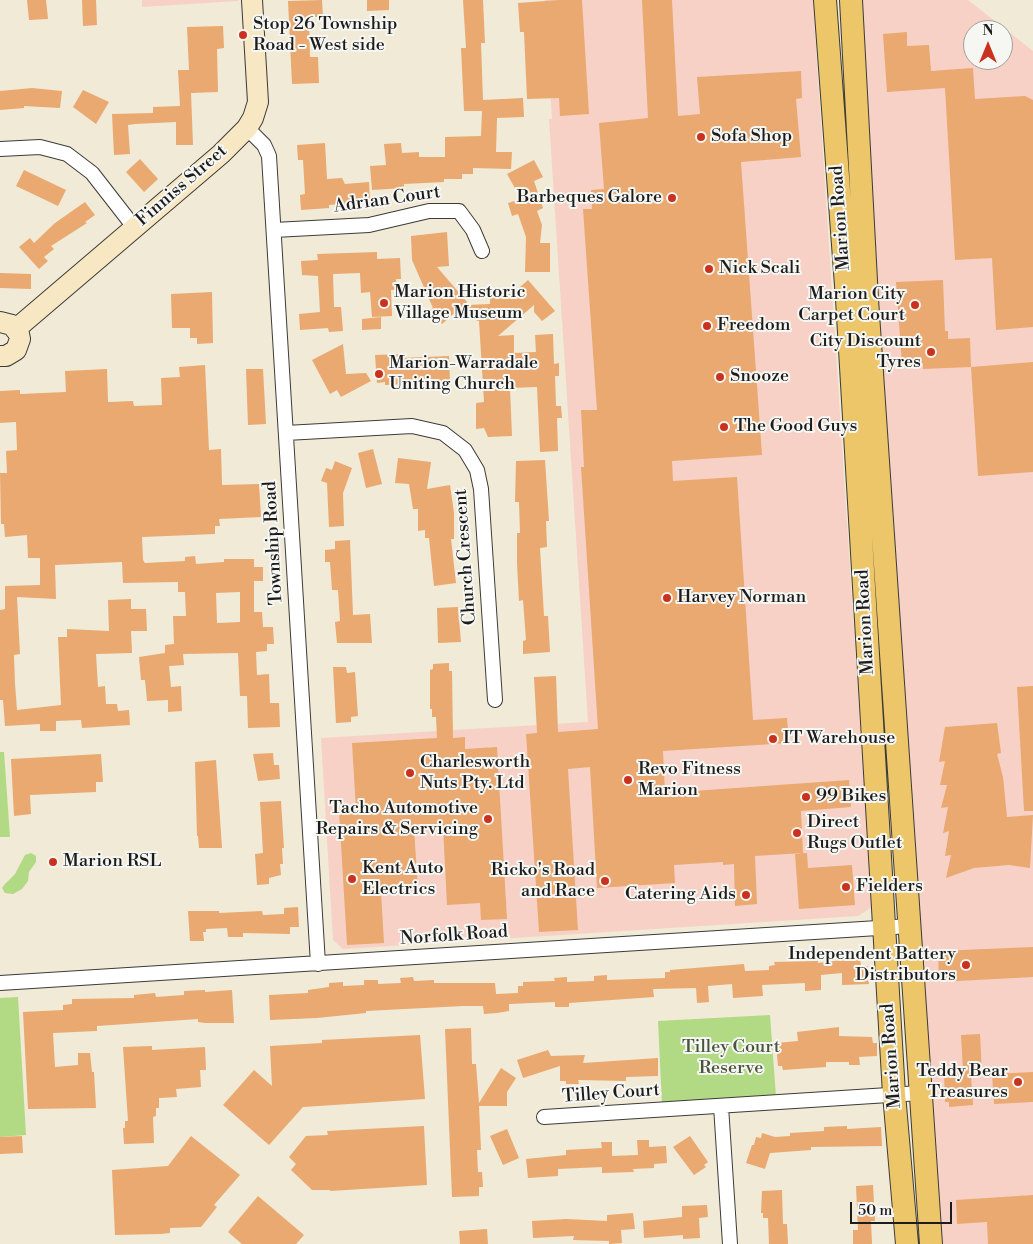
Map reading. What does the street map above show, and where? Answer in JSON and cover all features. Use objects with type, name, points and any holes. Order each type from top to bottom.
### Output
[{"type":"main road","name":"Marion Road","points":[[825,0],[847,299],[894,1094],[907,1244]]},
{"type":"main road","name":"Marion Road","points":[[850,0],[867,299],[931,1244]]},
{"type":"street","name":"Finniss Street","points":[[8,325],[134,227],[221,154],[247,128],[253,118],[258,102],[252,0]]},
{"type":"street","name":"Township Road","points":[[247,128],[264,145],[269,156],[318,964]]},
{"type":"street","points":[[0,149],[40,147],[67,154],[92,173],[134,227]]},
{"type":"street","name":"Adrian Court","points":[[274,230],[369,225],[429,211],[459,210],[473,230],[482,251]]},
{"type":"street","points":[[0,356],[6,356],[16,350],[20,339],[8,325]]},
{"type":"street","name":"Church Crescent","points":[[286,433],[412,426],[443,433],[465,450],[477,470],[481,489],[495,700]]},
{"type":"street","name":"Norfolk Road","points":[[0,983],[910,926]]},
{"type":"street","name":"Tilley Court","points":[[544,1117],[920,1093]]},
{"type":"street","points":[[721,1106],[730,1244]]},
{"type":"shaded area","points":[[142,0],[238,0],[238,1],[142,7]]},
{"type":"shaded area","points":[[545,0],[813,0],[872,907],[858,916],[343,949],[333,940],[321,738],[588,722],[549,119],[552,119]]},
{"type":"shaded area","points":[[859,0],[968,0],[993,20],[963,20],[963,70],[1013,70],[1013,35],[1033,51],[1033,1244],[942,1244]]},
{"type":"green space","points":[[0,752],[4,752],[10,837],[0,837]]},
{"type":"green space","points":[[31,853],[36,856],[36,862],[29,872],[28,881],[22,889],[13,894],[5,893],[2,888],[15,874],[25,855]]},
{"type":"green space","points":[[18,997],[26,1135],[0,1137],[0,998]]},
{"type":"green space","name":"Tilley Court Reserve","points":[[770,1015],[776,1097],[662,1104],[658,1021]]},
{"type":"building","points":[[27,0],[46,0],[48,19],[29,20]]},
{"type":"building","points":[[82,0],[96,0],[97,25],[83,26]]},
{"type":"building","points":[[322,0],[323,17],[309,17],[310,57],[318,57],[319,83],[292,84],[288,1]]},
{"type":"building","points":[[367,0],[389,0],[389,10],[367,11]]},
{"type":"building","points":[[463,0],[483,0],[485,43],[481,43],[483,100],[523,98],[524,117],[497,118],[496,152],[512,152],[511,169],[473,168],[473,174],[462,174],[462,179],[444,179],[444,182],[404,184],[404,188],[372,190],[370,166],[386,165],[384,144],[401,143],[402,153],[419,152],[419,157],[445,157],[445,137],[481,136],[482,111],[464,111],[461,48],[466,48]]},
{"type":"building","points":[[582,0],[589,114],[560,116],[559,98],[527,99],[524,32],[520,32],[518,3]]},
{"type":"building","points":[[642,0],[672,0],[678,116],[700,114],[697,77],[801,71],[802,98],[796,99],[801,157],[741,162],[762,455],[672,461],[673,481],[737,477],[753,720],[787,718],[789,743],[663,751],[665,793],[849,780],[851,807],[801,811],[803,853],[755,856],[757,904],[735,906],[734,864],[723,865],[723,862],[674,865],[675,883],[597,888],[590,767],[568,769],[578,930],[539,932],[526,734],[537,733],[534,677],[556,676],[558,732],[598,729],[581,467],[584,467],[581,410],[597,410],[583,209],[592,209],[591,190],[604,189],[599,123],[648,118]]},
{"type":"building","points":[[223,26],[224,48],[217,49],[218,92],[191,93],[193,145],[176,145],[176,122],[135,124],[128,125],[130,154],[114,155],[112,114],[153,113],[153,107],[180,106],[178,70],[189,70],[187,27]]},
{"type":"building","points":[[907,32],[907,46],[929,45],[931,71],[963,69],[973,70],[975,99],[1025,96],[1033,100],[1033,327],[996,330],[992,258],[955,260],[945,88],[887,92],[883,34]]},
{"type":"building","points":[[32,88],[62,91],[60,108],[24,106],[24,108],[0,110],[0,91]]},
{"type":"building","points":[[83,90],[109,102],[96,124],[73,107]]},
{"type":"building","points":[[325,143],[327,179],[342,178],[345,184],[369,182],[370,199],[329,205],[329,208],[301,210],[300,195],[305,194],[303,160],[298,160],[297,145]]},
{"type":"building","points":[[140,159],[158,179],[144,192],[126,172]]},
{"type":"building","points":[[534,160],[543,177],[534,181],[543,208],[537,211],[542,225],[540,243],[550,243],[550,272],[525,272],[526,237],[518,214],[512,216],[508,203],[521,199],[507,174]]},
{"type":"building","points":[[24,170],[66,190],[58,206],[16,186]]},
{"type":"building","points":[[85,202],[95,215],[85,222],[87,223],[51,246],[54,249],[44,257],[48,261],[39,269],[19,247],[30,238],[34,243],[55,223]]},
{"type":"building","points":[[447,232],[449,266],[437,267],[467,302],[442,324],[431,310],[433,308],[412,260],[411,236]]},
{"type":"building","points":[[377,252],[377,259],[400,258],[401,279],[396,279],[397,290],[391,290],[392,316],[372,317],[370,292],[361,293],[360,273],[333,274],[334,307],[341,307],[343,331],[329,332],[328,328],[300,330],[299,314],[320,312],[318,276],[302,275],[301,261],[318,260],[317,254]]},
{"type":"building","points":[[0,273],[31,274],[31,289],[0,288]]},
{"type":"building","points":[[528,280],[555,311],[542,321],[534,312],[534,305],[498,336],[514,335],[514,353],[536,352],[535,335],[553,334],[554,364],[559,363],[559,376],[555,376],[556,406],[561,406],[562,418],[557,418],[558,451],[540,452],[537,387],[510,388],[512,436],[488,437],[484,428],[476,429],[476,403],[484,402],[479,321],[468,318],[467,305],[490,304],[490,295],[512,294]]},
{"type":"building","points":[[943,280],[945,331],[948,331],[948,339],[970,338],[971,367],[923,369],[923,363],[902,364],[896,282]]},
{"type":"building","points":[[212,292],[213,343],[197,344],[197,338],[190,338],[190,328],[172,328],[171,294]]},
{"type":"building","points":[[381,317],[381,329],[362,330],[362,319]]},
{"type":"building","points":[[343,344],[346,374],[366,373],[371,381],[341,397],[337,390],[330,394],[312,360]]},
{"type":"building","points":[[402,354],[402,358],[449,356],[450,382],[385,385],[385,382],[377,383],[375,355]]},
{"type":"building","points":[[1033,362],[1033,472],[978,476],[971,367]]},
{"type":"building","points":[[205,365],[209,450],[221,449],[222,485],[259,484],[261,517],[219,519],[220,526],[215,526],[215,534],[142,537],[143,560],[145,563],[185,561],[185,557],[195,556],[196,564],[224,562],[224,559],[254,559],[254,567],[263,567],[263,581],[254,581],[254,612],[262,612],[263,627],[273,627],[274,644],[267,644],[267,651],[256,652],[257,675],[269,674],[270,703],[279,703],[280,727],[248,728],[247,696],[240,696],[238,653],[183,654],[184,665],[169,666],[171,687],[181,686],[182,711],[168,712],[168,700],[147,701],[145,680],[141,680],[139,657],[165,653],[165,645],[174,644],[173,616],[186,616],[185,592],[178,592],[178,582],[123,583],[122,562],[55,565],[56,599],[17,597],[20,654],[14,655],[15,684],[17,710],[61,705],[58,637],[67,637],[67,629],[109,631],[108,600],[131,599],[131,609],[146,609],[147,631],[131,631],[132,653],[96,654],[98,687],[105,686],[106,704],[117,704],[118,711],[129,710],[130,725],[82,728],[81,720],[56,721],[56,731],[40,731],[40,724],[5,726],[3,700],[0,700],[0,610],[5,609],[5,586],[40,585],[40,558],[28,558],[27,535],[5,537],[4,524],[1,524],[0,473],[7,473],[6,451],[17,450],[16,422],[0,423],[0,391],[20,390],[20,394],[66,392],[65,371],[107,369],[108,402],[133,401],[134,406],[162,405],[161,378],[180,377],[179,367]],"holes":[[[240,592],[240,622],[217,623],[216,593]]]},
{"type":"building","points":[[246,369],[263,369],[266,424],[248,425]]},
{"type":"building","points":[[373,449],[382,484],[366,488],[358,453]]},
{"type":"building","points":[[398,458],[431,462],[427,489],[450,485],[454,513],[454,539],[451,539],[456,583],[434,586],[429,538],[425,538],[425,530],[418,531],[418,509],[413,509],[409,484],[395,483]]},
{"type":"building","points":[[545,460],[549,521],[546,521],[547,547],[540,548],[544,616],[548,616],[550,652],[523,654],[523,641],[526,640],[523,600],[519,601],[517,533],[520,533],[519,502],[515,502],[516,461]]},
{"type":"building","points":[[335,461],[352,468],[343,493],[344,526],[329,527],[327,483],[321,481],[326,468],[332,470]]},
{"type":"building","points":[[350,540],[353,615],[370,614],[372,643],[337,643],[335,622],[340,621],[338,590],[332,590],[330,562],[325,562],[325,550],[335,549],[335,541]]},
{"type":"building","points":[[458,607],[461,642],[438,643],[437,608]]},
{"type":"building","points":[[449,663],[449,671],[452,671],[453,738],[465,737],[465,749],[497,747],[507,919],[481,920],[480,903],[447,905],[443,827],[414,829],[418,889],[381,892],[384,943],[347,945],[339,811],[356,810],[352,743],[437,738],[436,717],[432,717],[432,709],[430,709],[430,670],[433,669],[433,664]]},
{"type":"building","points":[[333,667],[346,667],[347,673],[355,672],[358,716],[351,717],[351,722],[336,723]]},
{"type":"building","points":[[1033,686],[1033,811],[1024,811],[1017,687]]},
{"type":"building","points":[[997,723],[1001,753],[997,754],[1003,777],[1007,817],[1033,815],[1030,868],[1009,865],[974,868],[946,878],[951,855],[945,856],[949,831],[943,833],[948,807],[941,808],[947,785],[940,785],[945,761],[939,762],[945,727]]},
{"type":"building","points":[[273,753],[274,765],[279,765],[280,779],[258,781],[253,754]]},
{"type":"building","points":[[101,754],[103,782],[96,782],[96,792],[30,795],[31,814],[14,816],[11,759]]},
{"type":"building","points":[[216,760],[222,848],[199,848],[195,762]]},
{"type":"building","points":[[281,801],[284,848],[282,848],[283,864],[280,864],[281,875],[269,878],[269,884],[257,885],[255,854],[263,853],[260,802]]},
{"type":"building","points":[[807,853],[808,868],[852,865],[855,905],[799,909],[795,854]]},
{"type":"building","points":[[298,907],[299,927],[290,927],[290,934],[243,933],[243,937],[228,937],[227,928],[206,929],[206,932],[203,932],[204,941],[190,941],[188,911],[219,911],[219,913],[262,911],[263,915],[284,914],[284,908]]},
{"type":"building","points":[[1033,947],[1033,977],[939,982],[938,951]]},
{"type":"building","points":[[860,958],[861,966],[868,966],[869,984],[842,985],[842,973],[821,975],[821,990],[805,991],[805,983],[762,985],[763,996],[733,998],[732,984],[708,986],[709,1002],[697,1003],[696,988],[653,989],[654,997],[569,1003],[569,1007],[555,1007],[555,1002],[509,1004],[509,1011],[497,1013],[484,1014],[483,1006],[463,1006],[366,1011],[366,1013],[317,1018],[270,1020],[269,995],[308,993],[308,990],[329,987],[329,983],[343,982],[343,986],[364,985],[364,980],[378,980],[378,984],[401,983],[400,978],[413,977],[414,981],[434,980],[434,983],[495,983],[496,994],[518,993],[518,986],[523,986],[523,982],[555,981],[554,978],[567,977],[567,982],[594,981],[594,976],[607,975],[607,980],[665,978],[665,972],[670,972],[670,970],[744,964],[745,971],[769,970],[769,966],[775,965],[774,962],[818,961],[818,963]]},
{"type":"building","points":[[205,990],[205,992],[232,990],[234,1023],[205,1023],[198,1022],[198,1019],[97,1026],[97,1031],[53,1033],[55,1067],[78,1065],[78,1053],[90,1053],[92,1072],[94,1072],[96,1108],[28,1109],[23,1012],[63,1010],[63,1005],[72,1004],[72,999],[134,998],[134,995],[155,993],[156,997],[184,995],[184,991]]},
{"type":"building","points":[[839,1027],[839,1036],[872,1037],[873,1043],[877,1043],[877,1056],[859,1057],[860,1065],[849,1065],[849,1062],[826,1062],[826,1067],[783,1070],[782,1066],[778,1066],[776,1043],[798,1041],[797,1032]]},
{"type":"building","points":[[471,1028],[472,1064],[476,1064],[479,1103],[501,1068],[516,1078],[507,1092],[507,1106],[479,1106],[481,1150],[477,1150],[478,1172],[482,1172],[483,1187],[479,1187],[479,1196],[452,1197],[445,1029]]},
{"type":"building","points":[[980,1034],[982,1074],[971,1075],[973,1105],[949,1107],[949,1102],[945,1102],[944,1072],[963,1071],[961,1035]]},
{"type":"building","points":[[420,1035],[425,1099],[303,1107],[269,1145],[223,1105],[254,1070],[272,1086],[270,1046],[322,1043],[322,1040]]},
{"type":"building","points":[[152,1046],[152,1050],[205,1047],[206,1070],[200,1070],[201,1087],[176,1089],[177,1097],[159,1098],[159,1108],[156,1108],[156,1116],[153,1117],[154,1143],[124,1144],[123,1128],[125,1128],[125,1121],[128,1121],[123,1047]]},
{"type":"building","points":[[548,1050],[551,1056],[585,1055],[583,1063],[658,1058],[658,1076],[626,1077],[626,1081],[578,1080],[579,1084],[566,1084],[566,1081],[560,1081],[560,1066],[523,1078],[517,1060]]},
{"type":"building","points":[[1033,1072],[1033,1102],[994,1104],[992,1074]]},
{"type":"building","points":[[424,1126],[427,1185],[330,1191],[312,1190],[291,1170],[296,1164],[289,1157],[306,1136],[328,1135],[327,1131]]},
{"type":"building","points":[[847,1126],[847,1129],[881,1127],[882,1146],[811,1147],[811,1150],[770,1153],[765,1169],[746,1163],[756,1137],[761,1138],[762,1133],[775,1137],[790,1136],[790,1133],[824,1131],[824,1127]]},
{"type":"building","points":[[507,1129],[519,1158],[503,1165],[490,1136]]},
{"type":"building","points":[[22,1136],[23,1153],[0,1154],[0,1137]]},
{"type":"building","points":[[191,1136],[240,1175],[214,1205],[217,1207],[201,1227],[170,1228],[170,1233],[160,1234],[115,1235],[112,1170],[168,1166]]},
{"type":"building","points":[[690,1136],[708,1162],[704,1165],[706,1167],[694,1175],[673,1147]]},
{"type":"building","points":[[637,1140],[649,1140],[649,1147],[666,1146],[667,1163],[654,1164],[654,1168],[633,1169],[634,1172],[602,1173],[602,1167],[558,1169],[558,1176],[528,1178],[526,1159],[566,1155],[566,1150],[602,1148],[601,1142],[612,1142],[612,1156],[638,1155]]},
{"type":"building","points":[[873,1185],[875,1221],[871,1221],[872,1244],[853,1244],[853,1230],[858,1230],[856,1186]]},
{"type":"building","points":[[782,1190],[783,1224],[787,1224],[788,1244],[769,1244],[768,1218],[763,1218],[763,1213],[761,1213],[762,1191]]},
{"type":"building","points":[[1033,1195],[1033,1244],[988,1244],[987,1222],[957,1224],[956,1200]]},
{"type":"building","points":[[258,1196],[304,1235],[296,1244],[242,1244],[228,1232]]},
{"type":"building","points":[[707,1205],[708,1217],[699,1218],[700,1238],[683,1239],[683,1235],[644,1238],[643,1221],[682,1217],[682,1206]]},
{"type":"building","points":[[633,1213],[635,1229],[621,1230],[622,1243],[609,1244],[609,1241],[573,1240],[574,1236],[533,1238],[532,1221],[566,1219],[607,1221],[607,1215]]},
{"type":"building","points":[[487,1229],[488,1244],[460,1244],[459,1231]]},
{"type":"place","name":"Stop 26 Township Road - West side","points":[[243,35]]},
{"type":"place","name":"Sofa Shop","points":[[701,137]]},
{"type":"place","name":"Barbeques Galore","points":[[672,198]]},
{"type":"place","name":"Nick Scali","points":[[709,269]]},
{"type":"place","name":"Marion Historic Village Museum","points":[[384,303]]},
{"type":"place","name":"Marion City Carpet Court","points":[[915,305]]},
{"type":"place","name":"Freedom","points":[[707,326]]},
{"type":"place","name":"City Discount Tyres","points":[[931,352]]},
{"type":"place","name":"Marion-Warradale Uniting Church","points":[[379,374]]},
{"type":"place","name":"Snooze","points":[[720,377]]},
{"type":"place","name":"The Good Guys","points":[[724,427]]},
{"type":"place","name":"Harvey Norman","points":[[667,598]]},
{"type":"place","name":"IT Warehouse","points":[[773,739]]},
{"type":"place","name":"Charlesworth Nuts Pty. Ltd","points":[[410,773]]},
{"type":"place","name":"Revo Fitness Marion","points":[[628,780]]},
{"type":"place","name":"99 Bikes","points":[[806,797]]},
{"type":"place","name":"Tacho Automotive Repairs & Servicing","points":[[488,819]]},
{"type":"place","name":"Direct Rugs Outlet","points":[[797,833]]},
{"type":"place","name":"Marion RSL","points":[[53,862]]},
{"type":"place","name":"Kent Auto Electrics","points":[[352,879]]},
{"type":"place","name":"Ricko's Road and Race","points":[[605,881]]},
{"type":"place","name":"Fielders","points":[[846,887]]},
{"type":"place","name":"Catering Aids","points":[[746,895]]},
{"type":"place","name":"Independent Battery Distributors","points":[[966,965]]},
{"type":"place","name":"Teddy Bear Treasures","points":[[1018,1082]]}]
